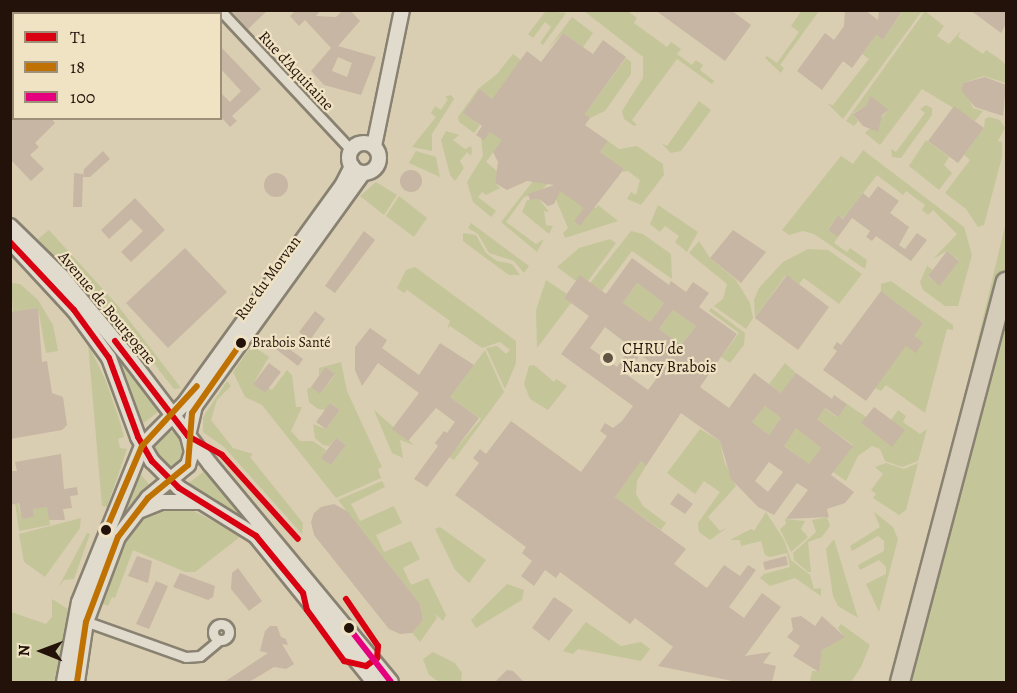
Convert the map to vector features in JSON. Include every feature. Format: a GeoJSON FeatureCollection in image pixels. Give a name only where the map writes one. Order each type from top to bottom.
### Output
{"type":"FeatureCollection","features":[{"type":"Feature","properties":{"kind":"highway"},"geometry":{"type":"LineString","coordinates":[[900,682],[1006,282]]}},
{"type":"Feature","properties":{"kind":"highway"},"geometry":{"type":"LineString","coordinates":[[912,682],[1006,332]]}},
{"type":"Feature","properties":{"kind":"street","name":"Rue d'Aquitaine"},"geometry":{"type":"LineString","coordinates":[[220,10],[363,147]]}},
{"type":"Feature","properties":{"kind":"street"},"geometry":{"type":"LineString","coordinates":[[363,147],[379,162],[372,171],[358,169],[363,147],[381,107],[402,10]]}},
{"type":"Feature","properties":{"kind":"street","name":"Rue du Morvan"},"geometry":{"type":"LineString","coordinates":[[173,416],[338,191],[358,169]]}},
{"type":"Feature","properties":{"kind":"street","name":"Rue du Morvan"},"geometry":{"type":"LineString","coordinates":[[188,436],[195,406],[358,169]]}},
{"type":"Feature","properties":{"kind":"street","name":"Avenue de Bourgogne"},"geometry":{"type":"LineString","coordinates":[[10,226],[62,278],[162,399],[188,436],[391,682]]}},
{"type":"Feature","properties":{"kind":"street","name":"Avenue de Bourgogne"},"geometry":{"type":"LineString","coordinates":[[10,241],[74,310],[109,358],[142,446],[170,481],[256,536],[374,682]]}},
{"type":"Feature","properties":{"kind":"street"},"geometry":{"type":"LineString","coordinates":[[162,399],[192,393]]}},
{"type":"Feature","properties":{"kind":"street"},"geometry":{"type":"LineString","coordinates":[[64,682],[80,620],[142,446],[173,416]]}},
{"type":"Feature","properties":{"kind":"street"},"geometry":{"type":"LineString","coordinates":[[77,682],[80,620],[118,537],[136,512],[184,469],[192,452],[188,436]]}},
{"type":"Feature","properties":{"kind":"street"},"geometry":{"type":"LineString","coordinates":[[156,464],[171,470],[184,469]]}},
{"type":"Feature","properties":{"kind":"street"},"geometry":{"type":"LineString","coordinates":[[136,512],[161,502],[202,502]]}},
{"type":"Feature","properties":{"kind":"street"},"geometry":{"type":"LineString","coordinates":[[80,620],[186,657],[200,656],[219,640]]}},
{"type":"Feature","properties":{"kind":"green space"},"geometry":{"type":"Polygon","coordinates":[[[802,10],[819,11],[780,65],[784,68],[781,73],[765,58],[767,56],[777,63],[799,32],[791,26],[802,10]]]}},
{"type":"Feature","properties":{"kind":"green space"},"geometry":{"type":"Polygon","coordinates":[[[546,11],[566,13],[543,45],[540,43],[551,27],[545,22],[533,38],[528,34],[546,11]]]}},
{"type":"Feature","properties":{"kind":"green space"},"geometry":{"type":"Polygon","coordinates":[[[584,11],[628,11],[637,18],[634,23],[667,47],[671,42],[681,49],[677,54],[692,65],[696,60],[703,65],[700,70],[714,81],[712,84],[677,59],[632,120],[637,125],[634,126],[624,119],[622,111],[643,78],[643,57],[584,11]]]}},
{"type":"Feature","properties":{"kind":"green space"},"geometry":{"type":"Polygon","coordinates":[[[903,11],[922,11],[843,119],[828,104],[833,105],[869,59],[862,54],[872,41],[855,28],[858,23],[883,40],[903,11]]]}},
{"type":"Feature","properties":{"kind":"green space"},"geometry":{"type":"Polygon","coordinates":[[[925,11],[944,26],[937,36],[949,44],[961,31],[958,37],[983,54],[986,50],[1001,60],[1006,65],[1006,83],[984,76],[963,83],[961,90],[966,91],[973,108],[983,111],[975,121],[922,89],[880,145],[865,133],[889,110],[867,105],[853,113],[858,121],[854,126],[846,121],[925,11]]]}},
{"type":"Feature","properties":{"kind":"green space"},"geometry":{"type":"Polygon","coordinates":[[[572,17],[593,33],[583,47],[563,33],[548,49],[572,17]]]}},
{"type":"Feature","properties":{"kind":"green space"},"geometry":{"type":"Polygon","coordinates":[[[513,54],[521,60],[492,99],[480,89],[464,113],[480,125],[474,133],[459,122],[458,117],[478,89],[497,74],[513,54]]]}},
{"type":"Feature","properties":{"kind":"green space"},"geometry":{"type":"Polygon","coordinates":[[[626,58],[631,62],[631,74],[605,111],[590,118],[585,114],[626,58]]]}},
{"type":"Feature","properties":{"kind":"green space"},"geometry":{"type":"Polygon","coordinates":[[[451,95],[454,99],[432,134],[432,151],[412,147],[436,117],[431,113],[435,106],[441,110],[448,99],[445,97],[451,95]]]}},
{"type":"Feature","properties":{"kind":"green space"},"geometry":{"type":"Polygon","coordinates":[[[699,101],[711,110],[681,151],[671,153],[661,143],[667,146],[699,101]]]}},
{"type":"Feature","properties":{"kind":"green space"},"geometry":{"type":"Polygon","coordinates":[[[926,105],[932,108],[932,115],[901,158],[892,157],[891,149],[896,152],[925,113],[920,109],[926,105]]]}},
{"type":"Feature","properties":{"kind":"green space"},"geometry":{"type":"Polygon","coordinates":[[[989,117],[1000,120],[1005,128],[998,141],[1002,142],[1002,157],[984,225],[978,227],[966,209],[945,193],[970,160],[964,155],[984,128],[985,119],[989,117]]]}},
{"type":"Feature","properties":{"kind":"green space"},"geometry":{"type":"Polygon","coordinates":[[[446,131],[459,135],[453,140],[465,149],[471,146],[472,150],[471,156],[467,152],[460,161],[464,168],[455,181],[450,175],[441,140],[446,131]]]}},
{"type":"Feature","properties":{"kind":"green space"},"geometry":{"type":"Polygon","coordinates":[[[490,132],[519,147],[499,144],[486,162],[497,171],[495,183],[500,188],[486,195],[482,192],[478,197],[496,211],[491,217],[473,202],[467,182],[483,156],[481,138],[490,132]]]}},
{"type":"Feature","properties":{"kind":"green space"},"geometry":{"type":"Polygon","coordinates":[[[926,140],[949,157],[944,165],[952,173],[939,190],[909,166],[926,140]]]}},
{"type":"Feature","properties":{"kind":"green space"},"geometry":{"type":"Polygon","coordinates":[[[608,141],[619,149],[637,146],[663,164],[664,175],[641,205],[627,199],[631,192],[636,195],[640,180],[628,171],[622,172],[624,169],[600,152],[608,141]]]}},
{"type":"Feature","properties":{"kind":"green space"},"geometry":{"type":"Polygon","coordinates":[[[863,150],[964,227],[972,255],[958,306],[945,306],[923,290],[920,282],[927,266],[933,270],[928,277],[941,285],[959,260],[947,251],[933,259],[957,234],[933,210],[928,215],[922,210],[925,205],[906,191],[903,195],[877,175],[847,214],[843,218],[838,215],[828,229],[838,237],[834,243],[847,252],[850,248],[867,260],[865,269],[814,234],[803,231],[789,235],[782,230],[841,156],[853,164],[863,150]]]}},
{"type":"Feature","properties":{"kind":"green space"},"geometry":{"type":"Polygon","coordinates":[[[416,151],[436,157],[440,177],[409,163],[416,151]]]}},
{"type":"Feature","properties":{"kind":"green space"},"geometry":{"type":"Polygon","coordinates":[[[533,181],[549,183],[539,192],[524,197],[506,222],[536,244],[544,239],[537,252],[501,222],[533,181]]]}},
{"type":"Feature","properties":{"kind":"green space"},"geometry":{"type":"Polygon","coordinates":[[[376,182],[397,195],[384,215],[360,196],[376,182]]]}},
{"type":"Feature","properties":{"kind":"green space"},"geometry":{"type":"Polygon","coordinates":[[[560,191],[596,208],[598,205],[618,221],[565,238],[563,233],[568,228],[555,197],[560,191]]]}},
{"type":"Feature","properties":{"kind":"green space"},"geometry":{"type":"Polygon","coordinates":[[[399,196],[427,218],[414,237],[386,216],[399,196]]]}},
{"type":"Feature","properties":{"kind":"green space"},"geometry":{"type":"Polygon","coordinates":[[[539,199],[549,212],[544,211],[546,225],[553,226],[549,234],[522,212],[527,200],[539,199]]]}},
{"type":"Feature","properties":{"kind":"green space"},"geometry":{"type":"Polygon","coordinates":[[[658,205],[698,232],[687,252],[675,242],[679,236],[665,226],[660,232],[650,224],[658,205]]]}},
{"type":"Feature","properties":{"kind":"green space"},"geometry":{"type":"Polygon","coordinates":[[[1006,222],[1006,682],[888,682],[944,480],[1006,222]]]}},
{"type":"Feature","properties":{"kind":"green space"},"geometry":{"type":"Polygon","coordinates":[[[471,223],[529,266],[524,273],[514,261],[489,253],[478,234],[468,228],[471,223]]]}},
{"type":"Feature","properties":{"kind":"green space"},"geometry":{"type":"Polygon","coordinates":[[[49,230],[119,307],[181,388],[174,389],[128,331],[120,332],[38,239],[49,230]]]}},
{"type":"Feature","properties":{"kind":"green space"},"geometry":{"type":"Polygon","coordinates":[[[631,231],[643,234],[671,254],[672,279],[632,251],[602,291],[590,283],[631,231]]]}},
{"type":"Feature","properties":{"kind":"green space"},"geometry":{"type":"Polygon","coordinates":[[[463,233],[476,235],[486,253],[497,261],[512,264],[520,275],[509,275],[491,262],[463,241],[463,233]]]}},
{"type":"Feature","properties":{"kind":"green space"},"geometry":{"type":"Polygon","coordinates":[[[610,239],[616,243],[588,281],[576,281],[557,267],[579,248],[610,239]]]}},
{"type":"Feature","properties":{"kind":"green space"},"geometry":{"type":"Polygon","coordinates":[[[699,241],[710,258],[736,280],[750,303],[753,318],[746,329],[714,306],[723,299],[727,284],[689,253],[699,241]]]}},
{"type":"Feature","properties":{"kind":"green space"},"geometry":{"type":"Polygon","coordinates":[[[808,249],[828,250],[862,274],[839,304],[804,278],[799,284],[786,275],[755,318],[754,300],[759,288],[783,262],[808,249]]]}},
{"type":"Feature","properties":{"kind":"green space"},"geometry":{"type":"Polygon","coordinates":[[[415,267],[516,341],[516,363],[505,389],[486,348],[497,346],[506,354],[510,350],[500,342],[482,348],[450,326],[447,329],[450,321],[407,290],[404,293],[397,288],[406,270],[415,267]]]}},
{"type":"Feature","properties":{"kind":"green space"},"geometry":{"type":"Polygon","coordinates":[[[546,280],[567,294],[564,298],[571,303],[537,348],[536,310],[546,280]]]}},
{"type":"Feature","properties":{"kind":"green space"},"geometry":{"type":"Polygon","coordinates":[[[891,281],[953,325],[953,330],[947,329],[925,413],[886,385],[881,391],[875,388],[923,323],[881,291],[881,284],[891,281]]]}},
{"type":"Feature","properties":{"kind":"green space"},"geometry":{"type":"Polygon","coordinates":[[[11,283],[20,284],[38,300],[53,325],[58,351],[46,353],[38,308],[13,312],[11,283]]]}},
{"type":"Feature","properties":{"kind":"green space"},"geometry":{"type":"Polygon","coordinates":[[[637,283],[664,303],[650,322],[623,303],[637,283]]]}},
{"type":"Feature","properties":{"kind":"green space"},"geometry":{"type":"Polygon","coordinates":[[[711,308],[745,333],[744,345],[730,363],[721,357],[739,333],[709,311],[711,308]]]}},
{"type":"Feature","properties":{"kind":"green space"},"geometry":{"type":"Polygon","coordinates":[[[673,310],[696,326],[681,345],[659,329],[673,310]]]}},
{"type":"Feature","properties":{"kind":"green space"},"geometry":{"type":"Polygon","coordinates":[[[99,331],[163,408],[145,422],[141,423],[119,362],[99,331]]]}},
{"type":"Feature","properties":{"kind":"green space"},"geometry":{"type":"Polygon","coordinates":[[[88,344],[106,381],[121,425],[124,437],[118,439],[120,448],[127,449],[107,507],[102,506],[88,344]]]}},
{"type":"Feature","properties":{"kind":"green space"},"geometry":{"type":"Polygon","coordinates":[[[252,345],[269,357],[253,384],[265,393],[268,388],[272,390],[287,370],[292,375],[296,407],[302,407],[291,431],[300,441],[313,441],[326,450],[322,458],[331,465],[346,445],[336,438],[329,446],[323,445],[315,438],[313,424],[326,429],[340,410],[331,403],[325,410],[318,409],[309,402],[307,389],[311,387],[321,393],[335,375],[325,367],[319,375],[319,368],[341,362],[347,391],[382,467],[378,469],[381,478],[336,498],[262,405],[245,397],[233,372],[252,345]]]}},
{"type":"Feature","properties":{"kind":"green space"},"geometry":{"type":"Polygon","coordinates":[[[485,350],[504,392],[454,460],[449,457],[481,419],[450,397],[485,350]]]}},
{"type":"Feature","properties":{"kind":"green space"},"geometry":{"type":"Polygon","coordinates":[[[785,363],[796,373],[788,384],[837,417],[847,404],[866,417],[862,424],[892,446],[891,420],[898,410],[906,416],[903,422],[920,434],[927,429],[918,461],[902,467],[885,461],[880,449],[872,446],[858,456],[846,481],[833,472],[853,445],[769,384],[785,363]]]}},
{"type":"Feature","properties":{"kind":"green space"},"geometry":{"type":"Polygon","coordinates":[[[534,365],[554,382],[556,379],[567,386],[548,410],[530,399],[524,384],[529,366],[534,365]]]}},
{"type":"Feature","properties":{"kind":"green space"},"geometry":{"type":"Polygon","coordinates":[[[227,381],[231,386],[217,400],[211,420],[233,448],[253,454],[250,457],[303,523],[302,534],[224,447],[203,432],[203,417],[227,381]]]}},
{"type":"Feature","properties":{"kind":"green space"},"geometry":{"type":"Polygon","coordinates":[[[765,406],[781,418],[769,435],[752,422],[765,406]]]}},
{"type":"Feature","properties":{"kind":"green space"},"geometry":{"type":"Polygon","coordinates":[[[374,410],[414,445],[400,440],[403,458],[392,453],[374,410]]]}},
{"type":"Feature","properties":{"kind":"green space"},"geometry":{"type":"Polygon","coordinates":[[[796,428],[821,448],[811,466],[782,444],[796,428]]]}},
{"type":"Feature","properties":{"kind":"green space"},"geometry":{"type":"Polygon","coordinates":[[[700,429],[720,441],[724,461],[736,486],[708,517],[720,531],[728,527],[710,540],[699,532],[698,523],[720,492],[704,481],[695,494],[667,473],[700,429]]]}},
{"type":"Feature","properties":{"kind":"green space"},"geometry":{"type":"Polygon","coordinates":[[[170,432],[182,437],[187,449],[182,461],[170,466],[158,461],[153,449],[158,437],[170,432]]]}},
{"type":"Feature","properties":{"kind":"green space"},"geometry":{"type":"Polygon","coordinates":[[[641,461],[646,466],[637,481],[636,494],[643,506],[666,523],[661,530],[615,497],[641,461]]]}},
{"type":"Feature","properties":{"kind":"green space"},"geometry":{"type":"Polygon","coordinates":[[[886,463],[904,469],[918,463],[906,510],[899,515],[873,498],[876,494],[871,490],[883,474],[875,467],[886,463]]]}},
{"type":"Feature","properties":{"kind":"green space"},"geometry":{"type":"Polygon","coordinates":[[[137,470],[153,489],[115,526],[137,470]]]}},
{"type":"Feature","properties":{"kind":"green space"},"geometry":{"type":"Polygon","coordinates":[[[206,470],[243,516],[242,517],[186,485],[206,470]]]}},
{"type":"Feature","properties":{"kind":"green space"},"geometry":{"type":"Polygon","coordinates":[[[12,481],[22,519],[34,517],[33,509],[47,505],[50,525],[19,531],[12,481]]]}},
{"type":"Feature","properties":{"kind":"green space"},"geometry":{"type":"Polygon","coordinates":[[[382,481],[385,487],[351,504],[360,521],[394,506],[402,523],[376,535],[384,552],[411,541],[420,559],[403,568],[411,585],[428,578],[446,615],[443,621],[435,614],[437,618],[420,642],[412,633],[423,620],[420,604],[338,500],[382,481]]]}},
{"type":"Feature","properties":{"kind":"green space"},"geometry":{"type":"Polygon","coordinates":[[[190,509],[241,536],[195,572],[185,572],[133,550],[115,598],[112,597],[108,606],[101,603],[115,562],[134,528],[152,512],[190,509]]]}},
{"type":"Feature","properties":{"kind":"green space"},"geometry":{"type":"Polygon","coordinates":[[[766,512],[784,540],[791,560],[810,575],[814,589],[821,588],[821,596],[795,578],[770,586],[760,578],[764,574],[790,567],[787,553],[770,557],[765,555],[761,541],[741,546],[740,540],[730,540],[751,529],[754,531],[766,512]]]}},
{"type":"Feature","properties":{"kind":"green space"},"geometry":{"type":"Polygon","coordinates":[[[874,512],[893,527],[898,539],[879,612],[866,584],[886,574],[886,567],[879,560],[860,570],[858,565],[884,551],[884,541],[878,536],[852,551],[850,546],[880,527],[874,512]]]}},
{"type":"Feature","properties":{"kind":"green space"},"geometry":{"type":"Polygon","coordinates":[[[827,517],[830,526],[822,537],[808,542],[811,572],[808,572],[794,560],[793,553],[816,532],[812,520],[827,517]]]}},
{"type":"Feature","properties":{"kind":"green space"},"geometry":{"type":"Polygon","coordinates":[[[81,518],[80,528],[45,577],[24,562],[19,534],[81,518]]]}},
{"type":"Feature","properties":{"kind":"green space"},"geometry":{"type":"Polygon","coordinates":[[[785,519],[805,521],[801,529],[808,537],[791,552],[780,529],[786,524],[785,519]]]}},
{"type":"Feature","properties":{"kind":"green space"},"geometry":{"type":"Polygon","coordinates":[[[440,527],[486,560],[469,583],[455,570],[435,529],[440,527]]]}},
{"type":"Feature","properties":{"kind":"green space"},"geometry":{"type":"Polygon","coordinates":[[[87,533],[90,534],[74,579],[64,580],[58,588],[87,533]]]}},
{"type":"Feature","properties":{"kind":"green space"},"geometry":{"type":"Polygon","coordinates":[[[834,539],[858,618],[838,606],[833,596],[826,549],[834,539]]]}},
{"type":"Feature","properties":{"kind":"green space"},"geometry":{"type":"Polygon","coordinates":[[[507,584],[524,590],[522,600],[476,628],[471,620],[507,584]]]}},
{"type":"Feature","properties":{"kind":"green space"},"geometry":{"type":"Polygon","coordinates":[[[52,599],[68,609],[56,682],[11,682],[11,612],[46,624],[52,617],[52,599]]]}},
{"type":"Feature","properties":{"kind":"green space"},"geometry":{"type":"Polygon","coordinates":[[[586,622],[621,646],[641,642],[650,649],[641,661],[578,649],[573,654],[563,651],[586,622]]]}},
{"type":"Feature","properties":{"kind":"green space"},"geometry":{"type":"Polygon","coordinates":[[[841,624],[870,645],[861,667],[851,682],[810,682],[812,671],[819,671],[822,650],[844,637],[838,628],[841,624]]]}},
{"type":"Feature","properties":{"kind":"green space"},"geometry":{"type":"Polygon","coordinates":[[[433,652],[455,663],[462,673],[461,682],[439,682],[429,675],[423,659],[433,652]]]}},
{"type":"Feature","properties":{"kind":"building"},"geometry":{"type":"Polygon","coordinates":[[[231,10],[268,10],[248,29],[231,10]]]}},
{"type":"Feature","properties":{"kind":"building"},"geometry":{"type":"Polygon","coordinates":[[[296,10],[321,10],[316,16],[336,17],[343,10],[350,10],[360,21],[338,46],[376,57],[361,95],[324,85],[311,71],[331,48],[305,20],[299,26],[290,16],[296,10]],[[338,57],[332,71],[347,77],[352,63],[338,57]]]}},
{"type":"Feature","properties":{"kind":"building"},"geometry":{"type":"Polygon","coordinates":[[[655,10],[731,10],[751,25],[725,61],[655,10]]]}},
{"type":"Feature","properties":{"kind":"building"},"geometry":{"type":"Polygon","coordinates":[[[845,10],[865,10],[878,20],[879,10],[903,10],[883,40],[876,35],[852,68],[843,61],[822,90],[797,71],[825,33],[834,40],[844,26],[845,10]]]}},
{"type":"Feature","properties":{"kind":"building"},"geometry":{"type":"Polygon","coordinates":[[[970,10],[1006,10],[1006,24],[1001,33],[970,10]]]}},
{"type":"Feature","properties":{"kind":"building"},"geometry":{"type":"Polygon","coordinates":[[[563,33],[593,54],[603,40],[626,57],[585,114],[590,118],[585,125],[608,141],[600,152],[624,169],[580,226],[574,221],[584,208],[560,191],[554,204],[548,206],[539,199],[530,200],[528,194],[554,185],[527,181],[507,190],[495,183],[498,162],[493,152],[502,140],[490,132],[484,140],[476,135],[482,126],[463,113],[480,89],[492,99],[527,51],[541,62],[563,33]]]}},
{"type":"Feature","properties":{"kind":"building"},"geometry":{"type":"Polygon","coordinates":[[[222,48],[261,89],[232,116],[237,121],[230,127],[222,118],[222,94],[230,102],[241,91],[222,70],[222,48]]]}},
{"type":"Feature","properties":{"kind":"building"},"geometry":{"type":"Polygon","coordinates":[[[985,77],[1006,85],[1003,116],[975,107],[961,90],[963,83],[985,77]]]}},
{"type":"Feature","properties":{"kind":"building"},"geometry":{"type":"Polygon","coordinates":[[[870,96],[889,110],[882,115],[878,132],[863,126],[853,114],[867,105],[870,96]]]}},
{"type":"Feature","properties":{"kind":"building"},"geometry":{"type":"Polygon","coordinates":[[[954,106],[984,128],[958,163],[928,141],[954,106]]]}},
{"type":"Feature","properties":{"kind":"building"},"geometry":{"type":"Polygon","coordinates":[[[10,118],[12,120],[53,120],[55,123],[35,143],[39,147],[30,155],[44,169],[31,181],[10,159],[10,118]]]}},
{"type":"Feature","properties":{"kind":"building"},"geometry":{"type":"Polygon","coordinates":[[[103,151],[110,159],[90,177],[83,177],[84,169],[103,151]]]}},
{"type":"Feature","properties":{"kind":"building"},"geometry":{"type":"Polygon","coordinates":[[[411,170],[419,173],[422,181],[419,189],[411,192],[403,189],[400,181],[403,173],[411,170]]]}},
{"type":"Feature","properties":{"kind":"building"},"geometry":{"type":"Polygon","coordinates":[[[74,173],[83,174],[82,207],[73,207],[74,173]]]}},
{"type":"Feature","properties":{"kind":"building"},"geometry":{"type":"Polygon","coordinates":[[[276,173],[285,176],[288,185],[285,194],[276,197],[267,194],[264,185],[267,176],[276,173]]]}},
{"type":"Feature","properties":{"kind":"building"},"geometry":{"type":"Polygon","coordinates":[[[878,186],[899,201],[890,213],[909,227],[899,245],[905,249],[917,233],[927,240],[911,261],[876,236],[872,241],[866,237],[870,231],[852,218],[838,237],[828,230],[838,215],[843,219],[863,193],[869,198],[878,186]]]}},
{"type":"Feature","properties":{"kind":"building"},"geometry":{"type":"Polygon","coordinates":[[[135,198],[165,230],[131,262],[121,252],[143,231],[131,219],[109,239],[101,230],[135,198]]]}},
{"type":"Feature","properties":{"kind":"building"},"geometry":{"type":"Polygon","coordinates":[[[733,230],[766,252],[741,283],[710,258],[733,230]]]}},
{"type":"Feature","properties":{"kind":"building"},"geometry":{"type":"Polygon","coordinates":[[[364,231],[375,240],[335,293],[325,286],[364,231]]]}},
{"type":"Feature","properties":{"kind":"building"},"geometry":{"type":"Polygon","coordinates":[[[185,248],[227,292],[168,348],[126,303],[185,248]]]}},
{"type":"Feature","properties":{"kind":"building"},"geometry":{"type":"Polygon","coordinates":[[[947,251],[959,261],[940,286],[928,276],[947,251]]]}},
{"type":"Feature","properties":{"kind":"building"},"geometry":{"type":"Polygon","coordinates":[[[632,258],[669,285],[671,281],[686,292],[693,282],[709,293],[699,307],[737,334],[700,387],[729,408],[754,373],[781,393],[796,373],[832,399],[834,395],[847,404],[838,417],[825,408],[817,419],[853,446],[831,475],[854,492],[845,503],[827,509],[829,517],[786,519],[808,490],[797,483],[774,515],[758,507],[731,479],[720,441],[681,413],[646,466],[641,461],[615,497],[686,549],[674,564],[707,588],[724,565],[740,576],[748,565],[756,570],[729,607],[744,618],[762,593],[781,607],[745,656],[771,652],[763,663],[776,666],[772,682],[737,682],[658,666],[673,647],[635,618],[630,624],[560,572],[556,578],[545,570],[534,586],[521,576],[532,561],[522,553],[526,547],[455,495],[479,463],[473,458],[480,449],[486,454],[511,421],[581,472],[607,436],[600,431],[605,423],[613,428],[622,421],[633,406],[561,354],[589,316],[564,298],[580,275],[606,294],[632,258]],[[637,283],[623,303],[650,322],[664,303],[637,283]],[[673,310],[659,329],[681,345],[696,326],[673,310]],[[605,327],[590,348],[617,367],[631,347],[605,327]],[[640,355],[626,374],[648,390],[663,370],[640,355]],[[765,406],[752,422],[769,435],[781,418],[765,406]],[[796,428],[784,446],[809,464],[821,448],[796,428]],[[769,462],[755,481],[768,492],[783,472],[769,462]]]}},
{"type":"Feature","properties":{"kind":"building"},"geometry":{"type":"Polygon","coordinates":[[[787,275],[829,307],[798,350],[755,318],[787,275]]]}},
{"type":"Feature","properties":{"kind":"building"},"geometry":{"type":"Polygon","coordinates":[[[881,291],[923,323],[914,336],[923,342],[916,353],[906,346],[866,401],[823,370],[837,351],[833,348],[837,342],[841,345],[881,291]]]}},
{"type":"Feature","properties":{"kind":"building"},"geometry":{"type":"Polygon","coordinates":[[[38,308],[42,362],[47,361],[52,393],[63,397],[67,425],[62,430],[10,439],[10,312],[38,308]]]}},
{"type":"Feature","properties":{"kind":"building"},"geometry":{"type":"Polygon","coordinates":[[[315,311],[325,319],[310,340],[299,332],[315,311]]]}},
{"type":"Feature","properties":{"kind":"building"},"geometry":{"type":"Polygon","coordinates":[[[370,328],[387,340],[382,348],[419,375],[440,343],[474,365],[450,397],[479,418],[427,487],[414,479],[438,446],[435,443],[455,422],[436,408],[408,441],[392,429],[419,393],[378,363],[362,386],[355,370],[355,347],[370,328]]]}},
{"type":"Feature","properties":{"kind":"building"},"geometry":{"type":"Polygon","coordinates":[[[273,337],[303,359],[298,366],[268,343],[273,337]]]}},
{"type":"Feature","properties":{"kind":"building"},"geometry":{"type":"Polygon","coordinates":[[[269,363],[281,372],[265,393],[253,384],[269,363]]]}},
{"type":"Feature","properties":{"kind":"building"},"geometry":{"type":"Polygon","coordinates":[[[325,367],[335,374],[320,394],[311,387],[325,367]]]}},
{"type":"Feature","properties":{"kind":"building"},"geometry":{"type":"Polygon","coordinates":[[[330,403],[340,410],[326,429],[316,422],[330,403]]]}},
{"type":"Feature","properties":{"kind":"building"},"geometry":{"type":"Polygon","coordinates":[[[874,407],[905,430],[892,447],[861,423],[874,407]]]}},
{"type":"Feature","properties":{"kind":"building"},"geometry":{"type":"Polygon","coordinates":[[[336,438],[346,445],[331,465],[321,458],[336,438]]]}},
{"type":"Feature","properties":{"kind":"building"},"geometry":{"type":"Polygon","coordinates":[[[61,454],[64,489],[77,487],[78,495],[70,496],[72,508],[63,509],[65,520],[49,520],[47,507],[33,509],[34,517],[22,519],[19,503],[10,505],[10,471],[17,471],[15,462],[61,454]]]}},
{"type":"Feature","properties":{"kind":"building"},"geometry":{"type":"Polygon","coordinates":[[[678,493],[693,504],[685,514],[670,504],[678,493]]]}},
{"type":"Feature","properties":{"kind":"building"},"geometry":{"type":"Polygon","coordinates":[[[334,504],[347,511],[420,604],[423,620],[412,633],[400,634],[389,629],[314,535],[311,522],[314,513],[321,507],[334,504]]]}},
{"type":"Feature","properties":{"kind":"building"},"geometry":{"type":"Polygon","coordinates":[[[137,556],[152,561],[148,583],[128,576],[137,556]]]}},
{"type":"Feature","properties":{"kind":"building"},"geometry":{"type":"Polygon","coordinates":[[[786,556],[788,565],[765,570],[763,562],[786,556]]]}},
{"type":"Feature","properties":{"kind":"building"},"geometry":{"type":"Polygon","coordinates":[[[238,568],[262,601],[249,611],[231,589],[232,573],[238,568]]]}},
{"type":"Feature","properties":{"kind":"building"},"geometry":{"type":"Polygon","coordinates":[[[180,573],[215,586],[213,597],[208,600],[173,587],[180,573]]]}},
{"type":"Feature","properties":{"kind":"building"},"geometry":{"type":"Polygon","coordinates":[[[156,581],[168,586],[149,629],[136,624],[156,581]]]}},
{"type":"Feature","properties":{"kind":"building"},"geometry":{"type":"Polygon","coordinates":[[[554,597],[573,610],[549,641],[532,628],[554,597]]]}},
{"type":"Feature","properties":{"kind":"building"},"geometry":{"type":"Polygon","coordinates":[[[801,616],[815,626],[822,616],[845,637],[822,650],[819,672],[793,656],[800,646],[787,637],[793,630],[791,618],[801,616]]]}},
{"type":"Feature","properties":{"kind":"building"},"geometry":{"type":"Polygon","coordinates":[[[270,626],[277,626],[281,637],[286,639],[288,645],[282,644],[294,664],[286,669],[274,667],[249,682],[224,682],[268,653],[260,651],[265,631],[270,626]]]}},
{"type":"Feature","properties":{"kind":"building"},"geometry":{"type":"Polygon","coordinates":[[[507,670],[513,671],[524,682],[495,682],[507,670]]]}},
{"type":"Feature","properties":{"kind":"transit line","name":"T1"},"geometry":{"type":"LineString","coordinates":[[10,242],[74,310],[109,358],[138,437],[152,461],[179,488],[256,536],[303,593],[307,610],[344,661],[366,666],[377,658],[378,646],[346,599]]}},
{"type":"Feature","properties":{"kind":"transit line","name":"T1"},"geometry":{"type":"LineString","coordinates":[[115,341],[188,436],[222,455],[298,539]]}},
{"type":"Feature","properties":{"kind":"transit line","name":"18"},"geometry":{"type":"LineString","coordinates":[[77,682],[86,622],[118,537],[148,498],[188,465],[192,413],[241,343]]}},
{"type":"Feature","properties":{"kind":"transit line","name":"18"},"geometry":{"type":"LineString","coordinates":[[106,530],[142,446],[197,386]]}},
{"type":"Feature","properties":{"kind":"transit line","name":"100"},"geometry":{"type":"LineString","coordinates":[[349,628],[391,682]]}},
{"type":"Feature","properties":{"kind":"place","name":"Brabois Santé"},"geometry":{"type":"Point","coordinates":[241,343]}},
{"type":"Feature","properties":{"kind":"place","name":"CHRU de Nancy Brabois"},"geometry":{"type":"Point","coordinates":[608,358]}}]}
